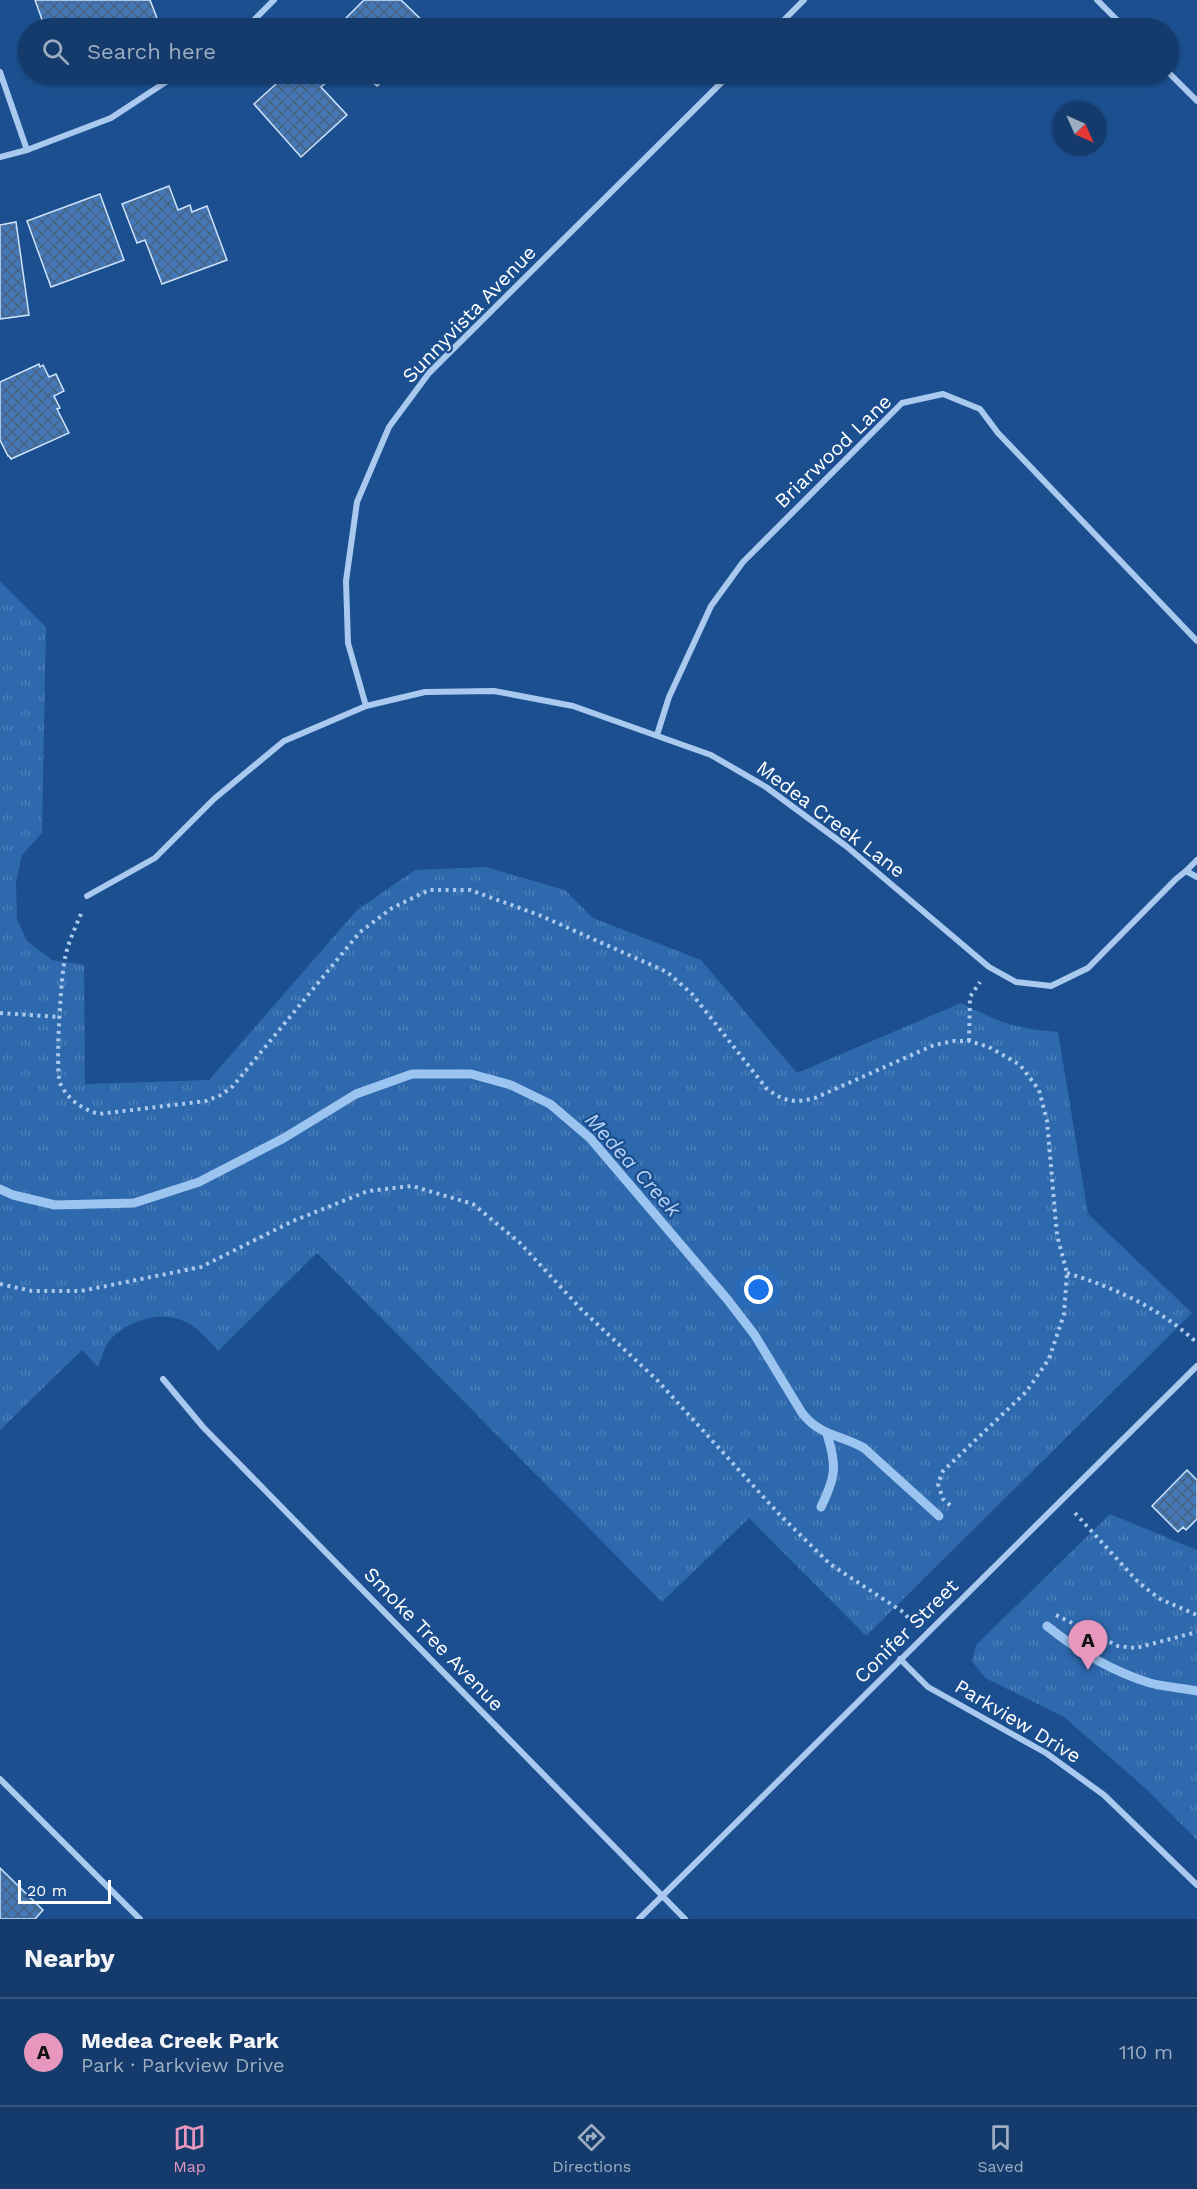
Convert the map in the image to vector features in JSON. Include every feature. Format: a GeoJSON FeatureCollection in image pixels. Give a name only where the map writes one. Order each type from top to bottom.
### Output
{"type":"FeatureCollection","features":[{"type":"Feature","properties":{"kind":"street"},"geometry":{"type":"LineString","coordinates":[[256,18],[274,0]]}},
{"type":"Feature","properties":{"kind":"street"},"geometry":{"type":"LineString","coordinates":[[786,18],[804,0]]}},
{"type":"Feature","properties":{"kind":"street"},"geometry":{"type":"LineString","coordinates":[[1097,0],[1115,18]]}},
{"type":"Feature","properties":{"kind":"street"},"geometry":{"type":"LineString","coordinates":[[0,72],[27,150]]}},
{"type":"Feature","properties":{"kind":"street"},"geometry":{"type":"LineString","coordinates":[[1179,83],[1197,101]]}},
{"type":"Feature","properties":{"kind":"street"},"geometry":{"type":"LineString","coordinates":[[0,157],[27,150],[111,118],[163,84]]}},
{"type":"Feature","properties":{"kind":"street","name":"Sunnyvista Avenue"},"geometry":{"type":"LineString","coordinates":[[366,706],[348,643],[346,581],[357,502],[389,427],[429,373],[720,84]]}},
{"type":"Feature","properties":{"kind":"street","name":"Briarwood Lane"},"geometry":{"type":"LineString","coordinates":[[657,735],[669,696],[711,606],[743,562],[902,404],[943,394],[980,409],[998,433],[1197,641]]}},
{"type":"Feature","properties":{"kind":"street","name":"Medea Creek Lane"},"geometry":{"type":"LineString","coordinates":[[87,896],[155,858],[214,799],[284,741],[366,706],[425,692],[494,691],[573,706],[711,755],[766,787],[846,846],[989,967],[1016,982],[1051,987],[1088,968],[1186,871]]}},
{"type":"Feature","properties":{"kind":"street"},"geometry":{"type":"LineString","coordinates":[[1197,860],[1186,871],[1197,877]]}},
{"type":"Feature","properties":{"kind":"street","name":"Conifer Street"},"geometry":{"type":"LineString","coordinates":[[639,1919],[1197,1366]]}},
{"type":"Feature","properties":{"kind":"street","name":"Smoke Tree Avenue"},"geometry":{"type":"LineString","coordinates":[[163,1379],[203,1427],[685,1919]]}},
{"type":"Feature","properties":{"kind":"street","name":"Parkview Drive"},"geometry":{"type":"LineString","coordinates":[[900,1659],[928,1687],[1046,1753],[1104,1795],[1197,1885]]}},
{"type":"Feature","properties":{"kind":"street"},"geometry":{"type":"LineString","coordinates":[[0,1779],[140,1919]]}},
{"type":"Feature","properties":{"kind":"path"},"geometry":{"type":"LineString","coordinates":[[87,896],[64,961],[59,1080],[66,1094],[85,1109],[99,1114],[206,1101],[221,1095],[233,1086],[360,932],[392,908],[429,890],[470,890],[539,915],[667,972],[692,993],[767,1089],[780,1098],[798,1102],[815,1098],[934,1045],[954,1041],[969,1041],[988,1047],[1020,1065],[1039,1090],[1047,1121],[1057,1235],[1067,1273],[1064,1314],[1048,1359],[1026,1392],[943,1470],[938,1484],[943,1499],[951,1506]]}},
{"type":"Feature","properties":{"kind":"path"},"geometry":{"type":"LineString","coordinates":[[969,1041],[970,997],[989,967]]}},
{"type":"Feature","properties":{"kind":"path"},"geometry":{"type":"LineString","coordinates":[[2,1013],[60,1017]]}},
{"type":"Feature","properties":{"kind":"path"},"geometry":{"type":"LineString","coordinates":[[0,1284],[32,1291],[81,1291],[201,1267],[293,1221],[368,1191],[412,1186],[473,1204],[520,1243],[581,1309],[657,1380],[778,1513],[830,1564],[903,1612],[926,1635]]}},
{"type":"Feature","properties":{"kind":"path"},"geometry":{"type":"LineString","coordinates":[[1067,1273],[1101,1283],[1132,1297],[1181,1327],[1197,1343]]}},
{"type":"Feature","properties":{"kind":"path"},"geometry":{"type":"LineString","coordinates":[[1063,1499],[1139,1583],[1160,1599],[1197,1615]]}},
{"type":"Feature","properties":{"kind":"path"},"geometry":{"type":"LineString","coordinates":[[1056,1615],[1118,1646],[1136,1648],[1197,1632]]}},
{"type":"Feature","properties":{"kind":"green space"},"geometry":{"type":"Polygon","coordinates":[[[0,581],[46,627],[42,833],[22,855],[16,882],[17,919],[27,941],[52,960],[84,965],[85,1084],[209,1080],[357,910],[415,870],[486,867],[565,890],[593,918],[701,960],[797,1073],[961,1003],[1008,1023],[1030,1029],[1058,1032],[1088,1214],[1192,1313],[866,1636],[749,1518],[662,1602],[317,1253],[218,1351],[201,1332],[182,1320],[160,1317],[134,1323],[122,1329],[112,1338],[106,1346],[98,1367],[82,1350],[0,1430],[0,581]]]}},
{"type":"Feature","properties":{"kind":"green space"},"geometry":{"type":"Polygon","coordinates":[[[1110,1514],[1197,1550],[1197,1840],[1145,1788],[1064,1717],[985,1678],[972,1661],[976,1645],[1110,1514]]]}},
{"type":"Feature","properties":{"kind":"building"},"geometry":{"type":"Polygon","coordinates":[[[35,0],[150,0],[157,18],[41,18],[35,0]]]}},
{"type":"Feature","properties":{"kind":"building"},"geometry":{"type":"Polygon","coordinates":[[[364,0],[401,0],[420,18],[346,18],[364,0]]]}},
{"type":"Feature","properties":{"kind":"building"},"geometry":{"type":"Polygon","coordinates":[[[276,84],[325,84],[321,87],[347,115],[301,157],[254,104],[276,84]]]}},
{"type":"Feature","properties":{"kind":"building"},"geometry":{"type":"Polygon","coordinates":[[[169,186],[178,210],[190,205],[192,212],[207,206],[227,260],[162,284],[145,240],[137,243],[122,204],[169,186]]]}},
{"type":"Feature","properties":{"kind":"building"},"geometry":{"type":"Polygon","coordinates":[[[100,194],[124,260],[51,287],[27,221],[100,194]]]}},
{"type":"Feature","properties":{"kind":"building"},"geometry":{"type":"Polygon","coordinates":[[[16,222],[29,315],[0,319],[0,225],[16,222]]]}},
{"type":"Feature","properties":{"kind":"building"},"geometry":{"type":"Polygon","coordinates":[[[39,364],[40,367],[43,365],[49,377],[56,374],[64,391],[54,396],[60,408],[57,409],[69,433],[11,459],[0,440],[0,382],[39,364]]]}},
{"type":"Feature","properties":{"kind":"building"},"geometry":{"type":"Polygon","coordinates":[[[1187,1470],[1197,1480],[1197,1519],[1186,1530],[1183,1527],[1178,1532],[1152,1506],[1187,1470]]]}},
{"type":"Feature","properties":{"kind":"building"},"geometry":{"type":"Polygon","coordinates":[[[0,1868],[43,1910],[35,1919],[0,1919],[0,1868]]]}},
{"type":"Feature","properties":{"kind":"waterway","name":"Medea Creek"},"geometry":{"type":"LineString","coordinates":[[0,1189],[13,1195],[55,1205],[134,1203],[199,1182],[284,1138],[356,1094],[412,1074],[471,1074],[511,1085],[550,1104],[590,1138],[727,1299],[754,1334],[809,1421],[824,1431],[864,1448],[939,1516]]}},
{"type":"Feature","properties":{"kind":"waterway"},"geometry":{"type":"LineString","coordinates":[[821,1507],[830,1487],[833,1471],[827,1434]]}},
{"type":"Feature","properties":{"kind":"waterway","name":"Medea Creek"},"geometry":{"type":"LineString","coordinates":[[1047,1626],[1083,1652],[1122,1673],[1162,1686],[1197,1691]]}},
{"type":"Feature","properties":{"kind":"place","name":"Medea Creek Park"},"geometry":{"type":"Point","coordinates":[1088,1670]}}]}
